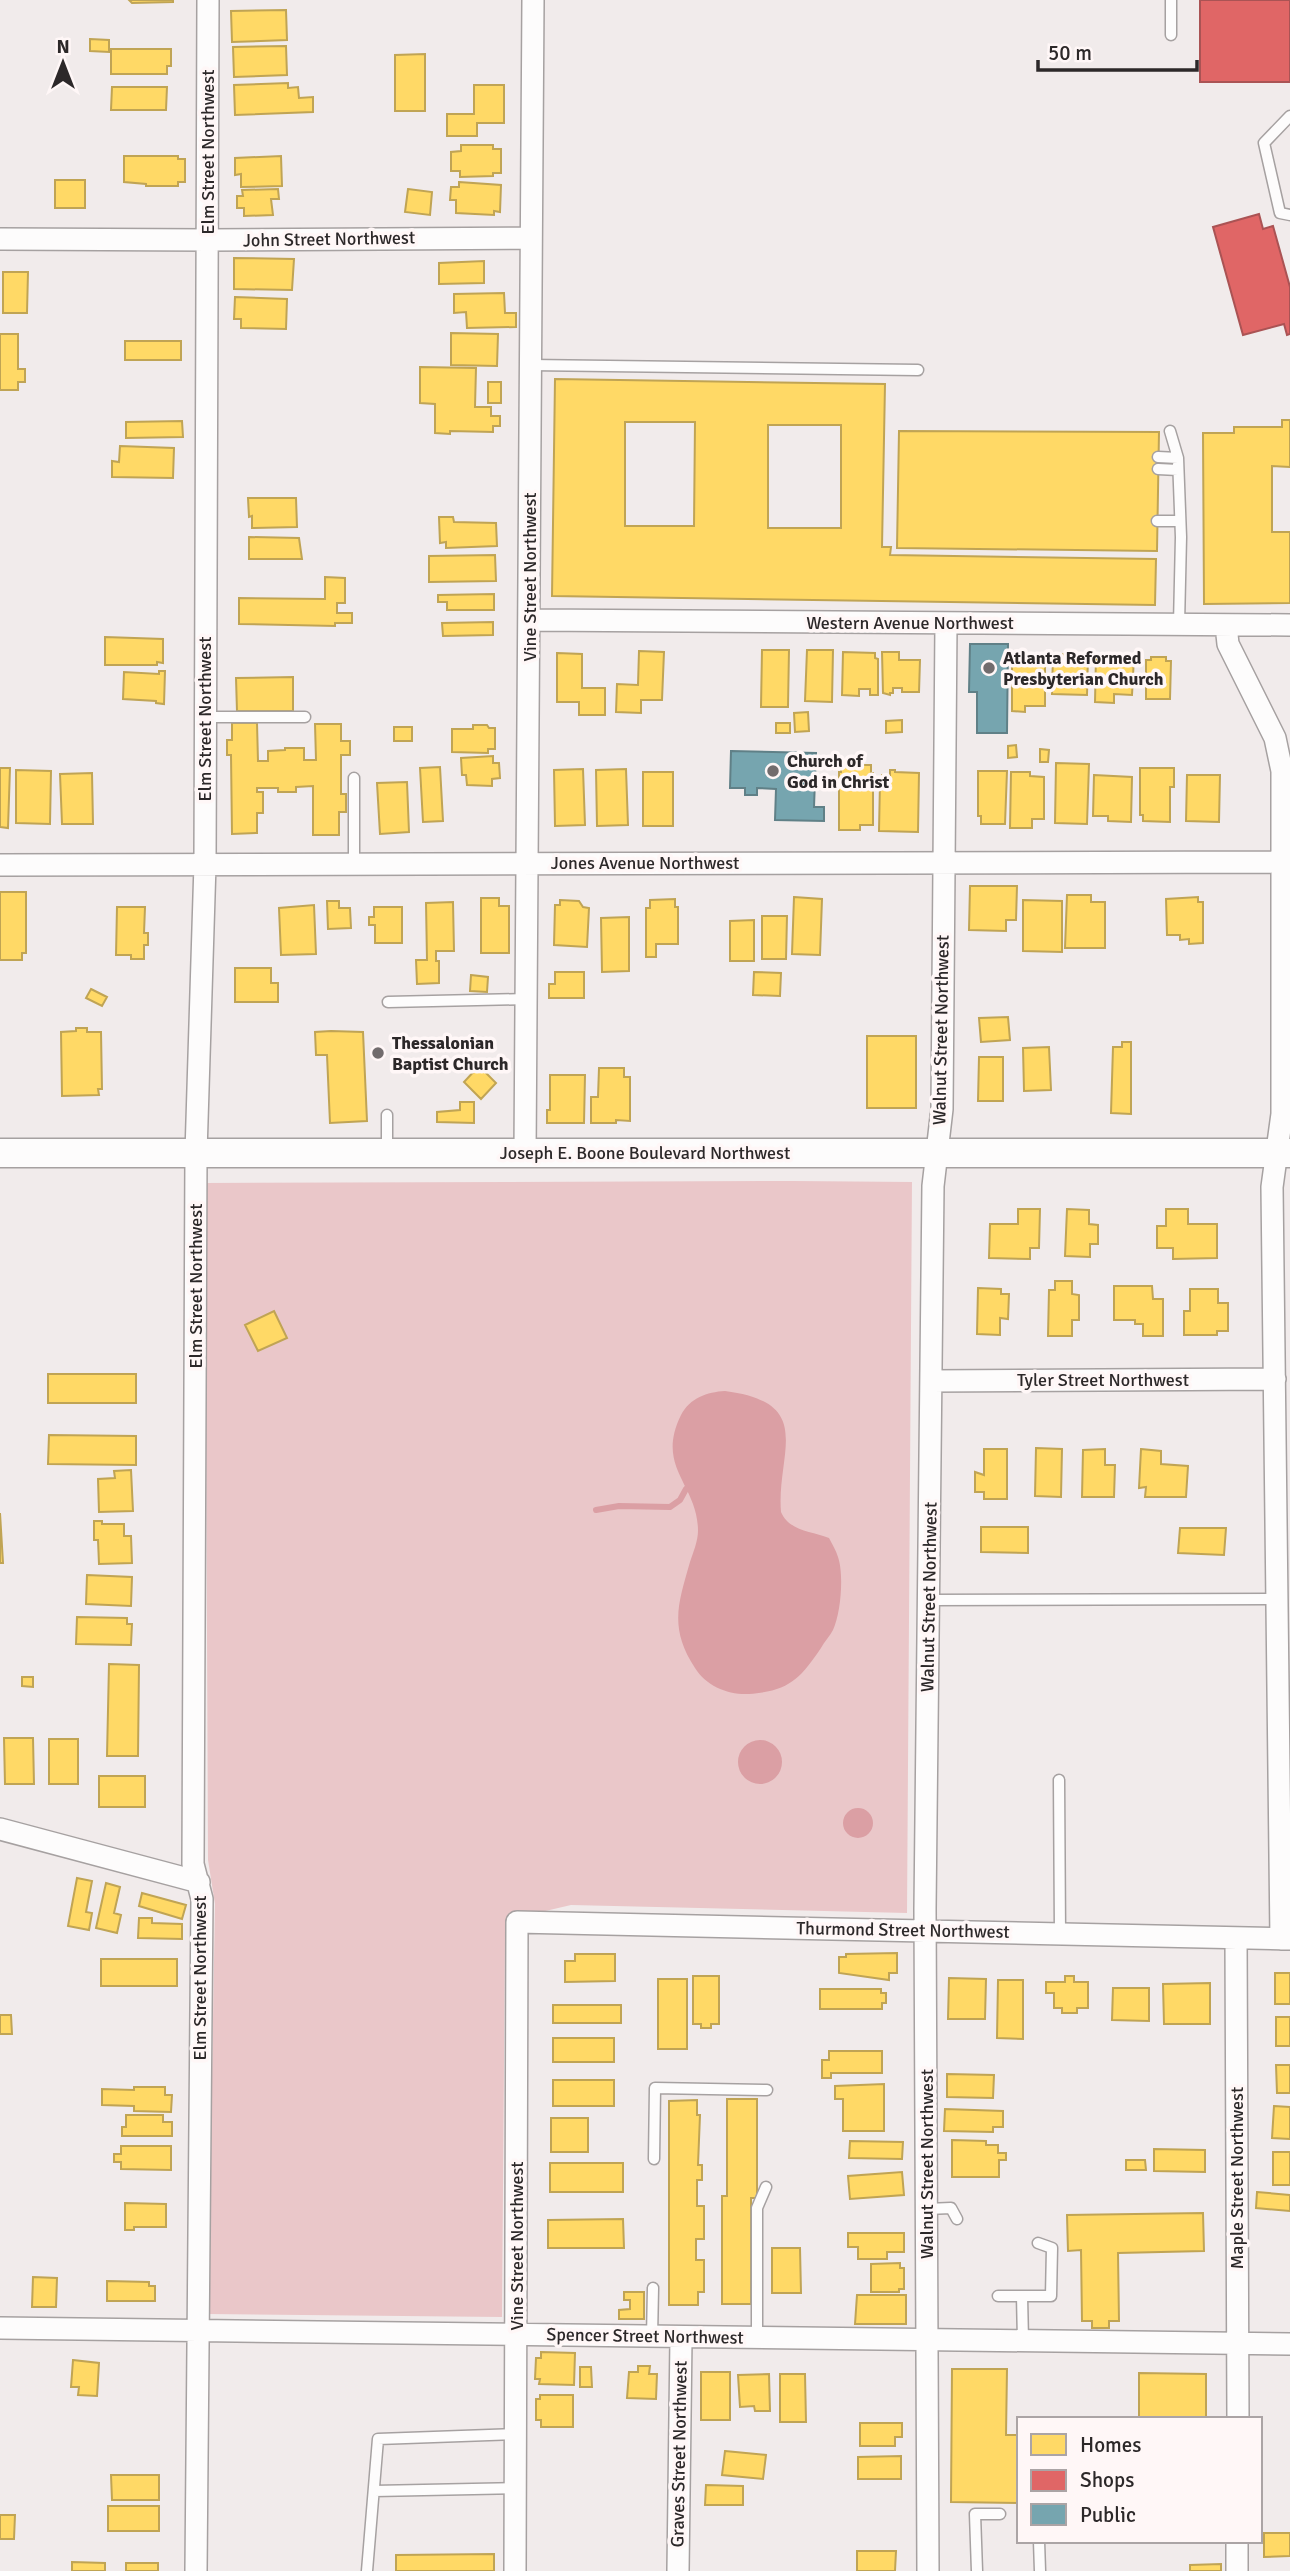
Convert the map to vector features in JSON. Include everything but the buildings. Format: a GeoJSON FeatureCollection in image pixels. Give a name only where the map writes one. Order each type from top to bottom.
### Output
{"type":"FeatureCollection","features":[{"type":"Feature","properties":{"kind":"main road","name":"Joseph E. Boone Boulevard Northwest"},"geometry":{"type":"LineString","coordinates":[[0,1153],[1283,1153]]}},
{"type":"Feature","properties":{"kind":"street","name":"Elm Street Northwest"},"geometry":{"type":"LineString","coordinates":[[196,2571],[202,1899],[193,1864],[196,1153],[205,864],[208,0]]}},
{"type":"Feature","properties":{"kind":"street","name":"Vine Street Northwest"},"geometry":{"type":"LineString","coordinates":[[525,1153],[533,0]]}},
{"type":"Feature","properties":{"kind":"street","name":"John Street Northwest"},"geometry":{"type":"LineString","coordinates":[[0,239],[531,238]]}},
{"type":"Feature","properties":{"kind":"street","name":"Western Avenue Northwest"},"geometry":{"type":"LineString","coordinates":[[530,620],[1290,625]]}},
{"type":"Feature","properties":{"kind":"street","name":"Walnut Street Northwest"},"geometry":{"type":"LineString","coordinates":[[928,2571],[926,1931],[931,1381],[933,1186],[942,1109],[946,624]]}},
{"type":"Feature","properties":{"kind":"street"},"geometry":{"type":"LineString","coordinates":[[1226,625],[1228,644],[1275,738],[1282,771],[1286,862],[1283,1153],[1272,1187],[1277,1599],[1285,1939]]}},
{"type":"Feature","properties":{"kind":"street","name":"Jones Avenue Northwest"},"geometry":{"type":"LineString","coordinates":[[0,865],[1286,862]]}},
{"type":"Feature","properties":{"kind":"street","name":"Tyler Street Northwest"},"geometry":{"type":"LineString","coordinates":[[931,1381],[1275,1379]]}},
{"type":"Feature","properties":{"kind":"street"},"geometry":{"type":"LineString","coordinates":[[0,1829],[199,1882]]}},
{"type":"Feature","properties":{"kind":"street","name":"Vine Street Northwest"},"geometry":{"type":"LineString","coordinates":[[515,2571],[517,1922]]}},
{"type":"Feature","properties":{"kind":"street","name":"Thurmond Street Northwest"},"geometry":{"type":"LineString","coordinates":[[517,1922],[1285,1939]]}},
{"type":"Feature","properties":{"kind":"street","name":"Maple Street Northwest"},"geometry":{"type":"LineString","coordinates":[[1236,1938],[1238,2417]]}},
{"type":"Feature","properties":{"kind":"street","name":"Spencer Street Northwest"},"geometry":{"type":"LineString","coordinates":[[0,2328],[1290,2344]]}},
{"type":"Feature","properties":{"kind":"street","name":"Graves Street Northwest"},"geometry":{"type":"LineString","coordinates":[[678,2571],[681,2338]]}},
{"type":"Feature","properties":{"kind":"street"},"geometry":{"type":"LineString","coordinates":[[1237,2543],[1237,2571]]}},
{"type":"Feature","properties":{"kind":"lane"},"geometry":{"type":"LineString","coordinates":[[1171,0],[1171,35]]}},
{"type":"Feature","properties":{"kind":"lane"},"geometry":{"type":"LineString","coordinates":[[1290,116],[1264,144],[1280,213],[1290,215]]}},
{"type":"Feature","properties":{"kind":"lane"},"geometry":{"type":"LineString","coordinates":[[530,365],[918,370]]}},
{"type":"Feature","properties":{"kind":"lane"},"geometry":{"type":"LineString","coordinates":[[1170,431],[1178,464],[1179,624]]}},
{"type":"Feature","properties":{"kind":"lane"},"geometry":{"type":"LineString","coordinates":[[1158,463],[1178,464]]}},
{"type":"Feature","properties":{"kind":"lane"},"geometry":{"type":"LineString","coordinates":[[1157,521],[1179,521]]}},
{"type":"Feature","properties":{"kind":"lane"},"geometry":{"type":"LineString","coordinates":[[205,717],[305,718]]}},
{"type":"Feature","properties":{"kind":"lane"},"geometry":{"type":"LineString","coordinates":[[354,778],[354,865]]}},
{"type":"Feature","properties":{"kind":"lane"},"geometry":{"type":"LineString","coordinates":[[388,1002],[527,999]]}},
{"type":"Feature","properties":{"kind":"lane"},"geometry":{"type":"LineString","coordinates":[[387,1115],[387,1153]]}},
{"type":"Feature","properties":{"kind":"lane"},"geometry":{"type":"LineString","coordinates":[[929,1600],[1277,1599]]}},
{"type":"Feature","properties":{"kind":"lane"},"geometry":{"type":"LineString","coordinates":[[1059,1780],[1059,1934]]}},
{"type":"Feature","properties":{"kind":"lane"},"geometry":{"type":"LineString","coordinates":[[654,2159],[655,2088],[766,2090]]}},
{"type":"Feature","properties":{"kind":"lane"},"geometry":{"type":"LineString","coordinates":[[757,2338],[757,2208],[766,2187]]}},
{"type":"Feature","properties":{"kind":"lane"},"geometry":{"type":"LineString","coordinates":[[927,2209],[951,2208],[957,2219]]}},
{"type":"Feature","properties":{"kind":"lane"},"geometry":{"type":"LineString","coordinates":[[998,2296],[1051,2297],[1052,2248],[1038,2243]]}},
{"type":"Feature","properties":{"kind":"lane"},"geometry":{"type":"LineString","coordinates":[[652,2337],[653,2288]]}},
{"type":"Feature","properties":{"kind":"lane"},"geometry":{"type":"LineString","coordinates":[[1022,2297],[1023,2341]]}},
{"type":"Feature","properties":{"kind":"lane"},"geometry":{"type":"LineString","coordinates":[[367,2571],[378,2439],[516,2434]]}},
{"type":"Feature","properties":{"kind":"lane"},"geometry":{"type":"LineString","coordinates":[[374,2491],[516,2488]]}},
{"type":"Feature","properties":{"kind":"lane"},"geometry":{"type":"LineString","coordinates":[[977,2571],[975,2514],[1000,2514]]}},
{"type":"Feature","properties":{"kind":"lane"},"geometry":{"type":"LineString","coordinates":[[1039,2543],[1040,2571]]}},
{"type":"Feature","properties":{"kind":"shaded area"},"geometry":{"type":"Polygon","coordinates":[[[912,1182],[907,1913],[571,1905],[511,1919],[505,1932],[502,2317],[208,2314],[215,1904],[208,1860],[205,1183],[912,1182]]]}},
{"type":"Feature","properties":{"kind":"shaded area"},"geometry":{"type":"Polygon","coordinates":[[[725,1391],[754,1397],[772,1407],[782,1419],[786,1434],[781,1512],[795,1527],[829,1538],[837,1554],[841,1573],[836,1623],[814,1659],[792,1682],[774,1690],[749,1694],[726,1691],[705,1680],[687,1654],[678,1616],[698,1531],[692,1500],[675,1463],[674,1433],[689,1404],[706,1395],[725,1391]]]}},
{"type":"Feature","properties":{"kind":"shaded area"},"geometry":{"type":"Polygon","coordinates":[[[760,1740],[775,1747],[782,1762],[775,1777],[760,1784],[745,1777],[738,1762],[745,1747],[760,1740]]]}},
{"type":"Feature","properties":{"kind":"shaded area"},"geometry":{"type":"Polygon","coordinates":[[[858,1808],[869,1812],[873,1823],[869,1834],[858,1838],[847,1834],[843,1823],[847,1812],[858,1808]]]}},
{"type":"Feature","properties":{"kind":"waterway"},"geometry":{"type":"LineString","coordinates":[[596,1510],[619,1506],[670,1507],[680,1500],[686,1489]]}},
{"type":"Feature","properties":{"kind":"place","name":"Atlanta Reformed Presbyterian Church"},"geometry":{"type":"Point","coordinates":[989,668]}},
{"type":"Feature","properties":{"kind":"place","name":"Church of God in Christ"},"geometry":{"type":"Point","coordinates":[773,771]}},
{"type":"Feature","properties":{"kind":"place","name":"Thessalonian Baptist Church"},"geometry":{"type":"Point","coordinates":[378,1053]}}]}
